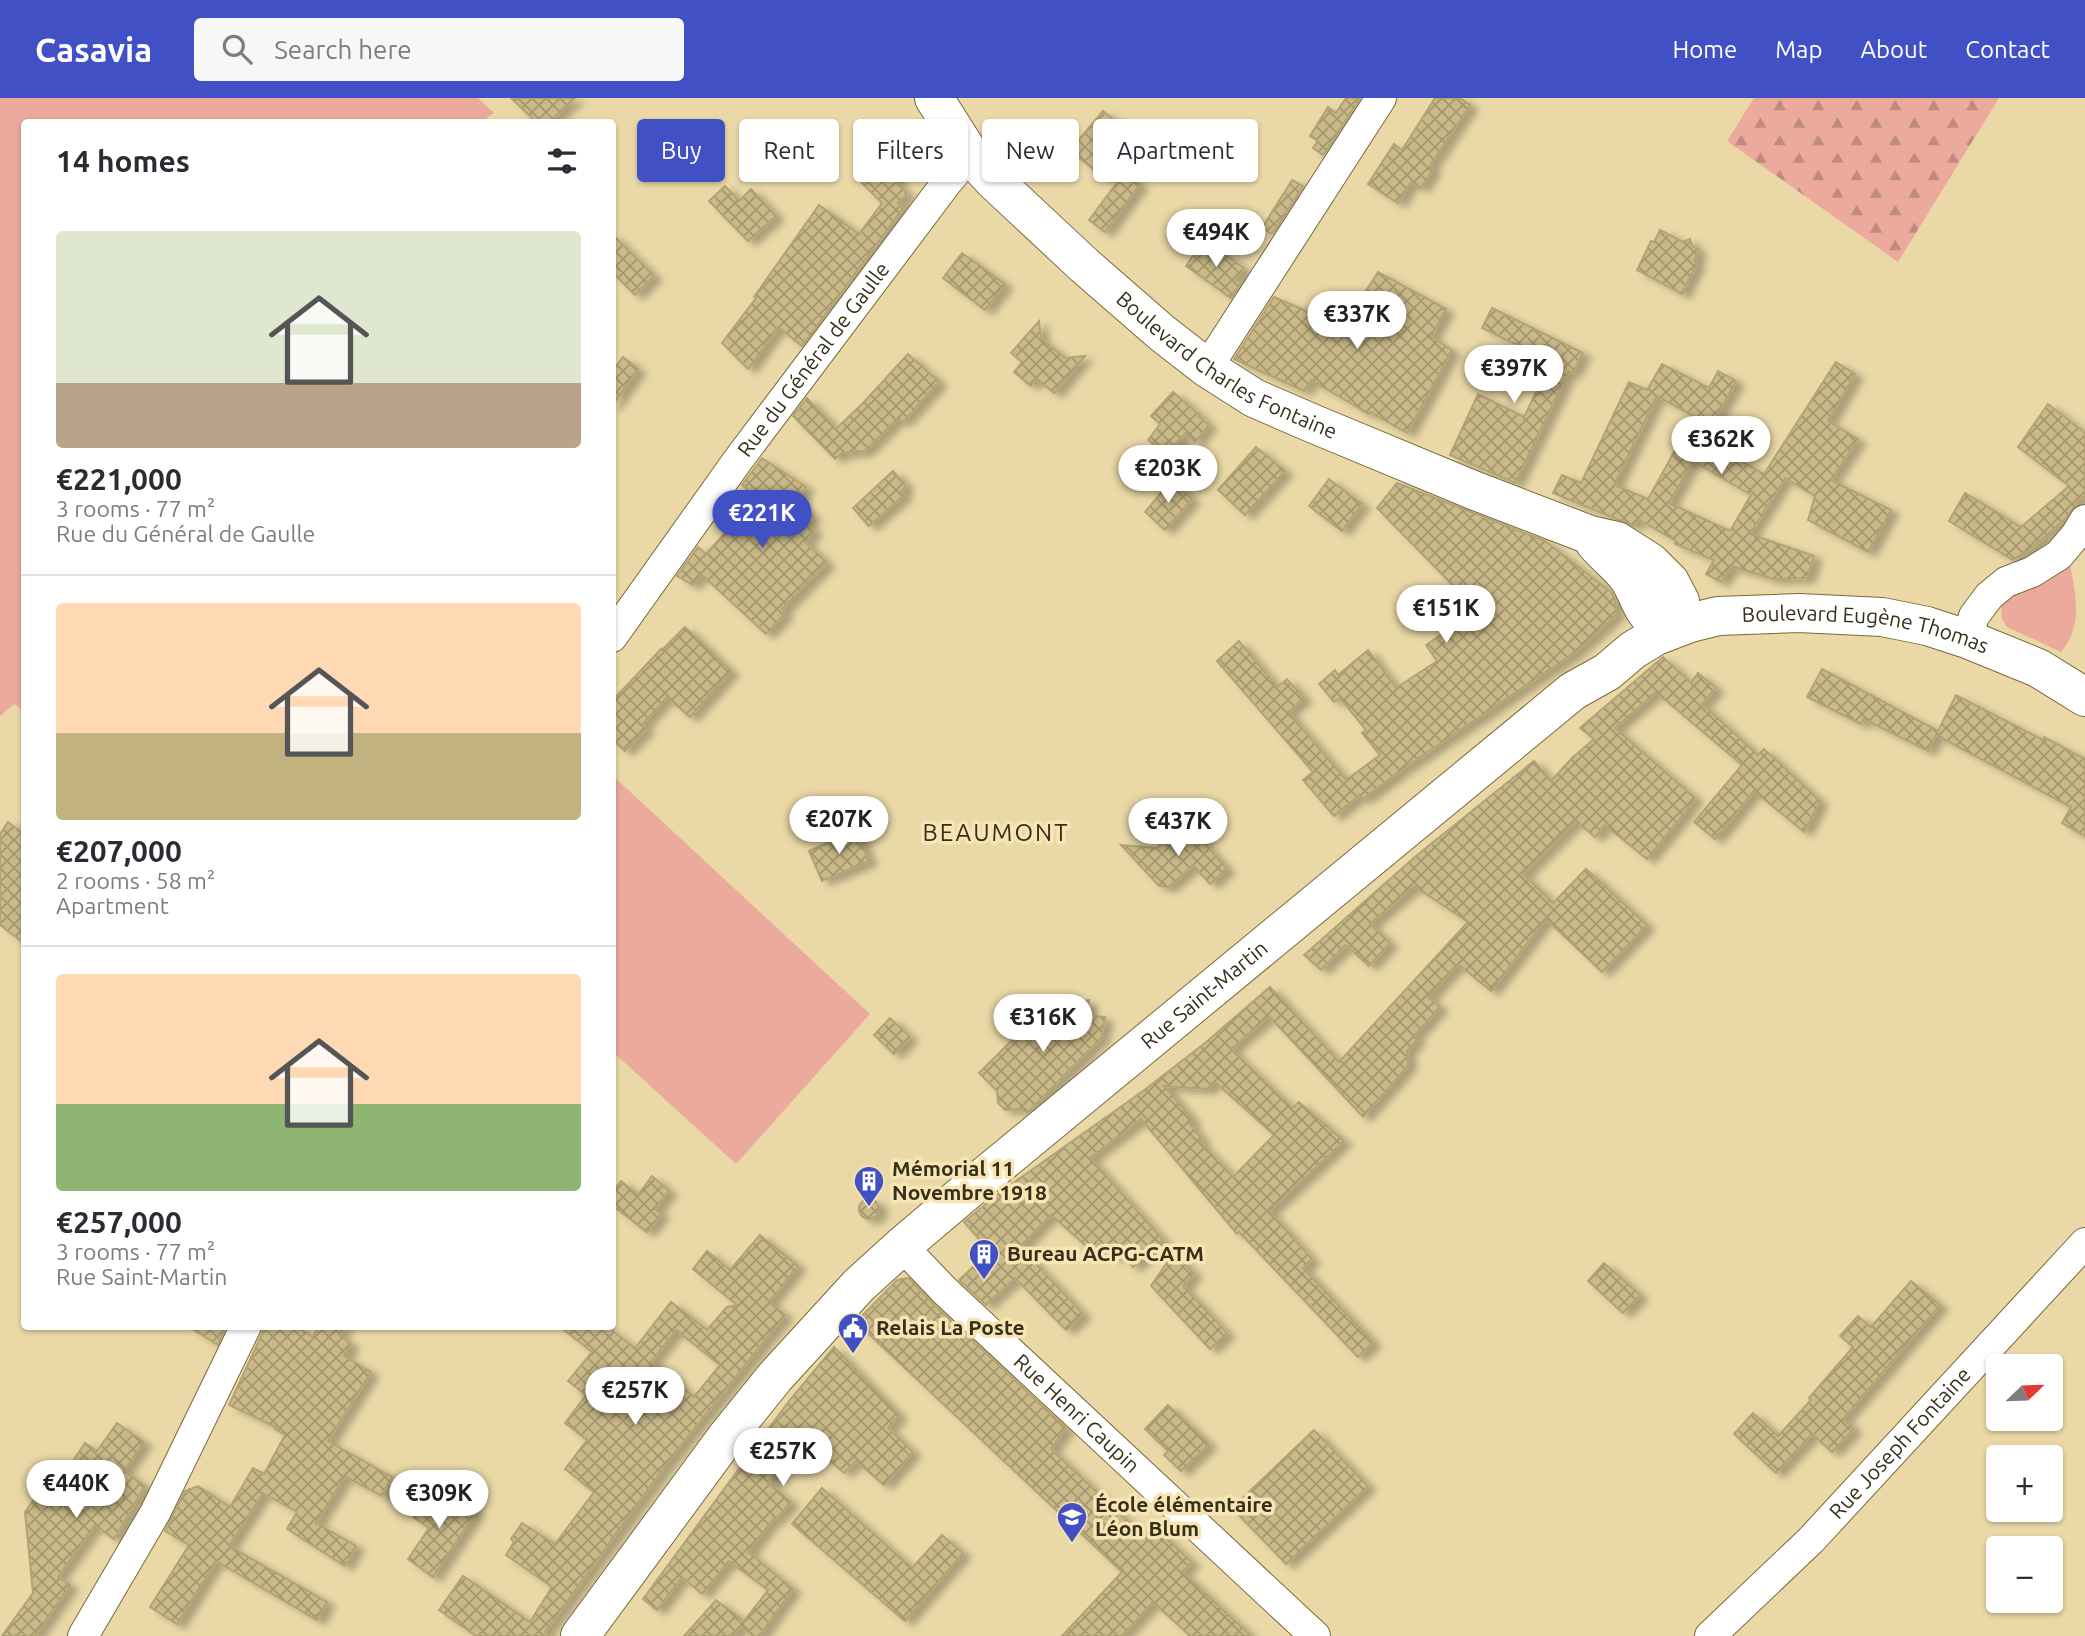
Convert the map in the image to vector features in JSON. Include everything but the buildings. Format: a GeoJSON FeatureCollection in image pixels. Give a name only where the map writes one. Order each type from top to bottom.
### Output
{"type":"FeatureCollection","features":[{"type":"Feature","properties":{"kind":"main road","name":"Boulevard Charles Fontaine"},"geometry":{"type":"LineString","coordinates":[[934,98],[970,155],[994,181],[1085,266],[1207,368],[1254,398],[1473,490],[1590,535],[1617,541],[1650,562],[1670,582],[1672,621]]}},
{"type":"Feature","properties":{"kind":"main road","name":"Boulevard Eugène Thomas"},"geometry":{"type":"LineString","coordinates":[[1672,621],[1711,596],[1882,601],[1930,610],[1970,632],[1990,632],[2018,650],[2038,668],[2085,697]]}},
{"type":"Feature","properties":{"kind":"main road","name":"Rue Saint-Martin"},"geometry":{"type":"LineString","coordinates":[[580,1636],[725,1439],[775,1377],[835,1310],[902,1246],[1573,691],[1607,672],[1672,621]]}},
{"type":"Feature","properties":{"kind":"street"},"geometry":{"type":"LineString","coordinates":[[1207,368],[1381,98]]}},
{"type":"Feature","properties":{"kind":"street","name":"Rue du Général de Gaulle"},"geometry":{"type":"LineString","coordinates":[[616,631],[738,460],[970,155]]}},
{"type":"Feature","properties":{"kind":"street"},"geometry":{"type":"LineString","coordinates":[[1970,632],[1974,616],[1989,596],[2006,582],[2032,572],[2059,555],[2085,520]]}},
{"type":"Feature","properties":{"kind":"street","name":"Rue Joseph Fontaine"},"geometry":{"type":"LineString","coordinates":[[1710,1636],[1811,1540],[2085,1243]]}},
{"type":"Feature","properties":{"kind":"street","name":"Rue Henri Caupin"},"geometry":{"type":"LineString","coordinates":[[902,1246],[956,1301],[1315,1636]]}},
{"type":"Feature","properties":{"kind":"street"},"geometry":{"type":"LineString","coordinates":[[83,1636],[155,1513],[244,1330]]}},
{"type":"Feature","properties":{"kind":"green space"},"geometry":{"type":"Polygon","coordinates":[[[0,98],[478,98],[494,113],[485,119],[21,119],[21,709],[14,704],[0,716],[0,98]]]}},
{"type":"Feature","properties":{"kind":"green space"},"geometry":{"type":"Polygon","coordinates":[[[1754,98],[1999,98],[1898,262],[1727,141],[1754,98]]]}},
{"type":"Feature","properties":{"kind":"green space"},"geometry":{"type":"Polygon","coordinates":[[[2070,565],[2076,599],[2075,621],[2073,632],[2061,652],[2007,627],[2002,619],[2001,603],[2013,590],[2055,576],[2070,565]]]}},
{"type":"Feature","properties":{"kind":"green space"},"geometry":{"type":"Polygon","coordinates":[[[616,779],[870,1014],[736,1164],[616,1055],[616,779]]]}},
{"type":"Feature","properties":{"kind":"place","name":"Mémorial 11 Novembre 1918"},"geometry":{"type":"Point","coordinates":[869,1208]}},
{"type":"Feature","properties":{"kind":"place","name":"Bureau ACPG-CATM"},"geometry":{"type":"Point","coordinates":[984,1281]}},
{"type":"Feature","properties":{"kind":"place","name":"Relais La Poste"},"geometry":{"type":"Point","coordinates":[853,1355]}},
{"type":"Feature","properties":{"kind":"place","name":"École élémentaire Léon Blum"},"geometry":{"type":"Point","coordinates":[1072,1544]}},
{"type":"Feature","properties":{"kind":"district","name":"BEAUMONT"},"geometry":{"type":"Point","coordinates":[996,833]}}]}
